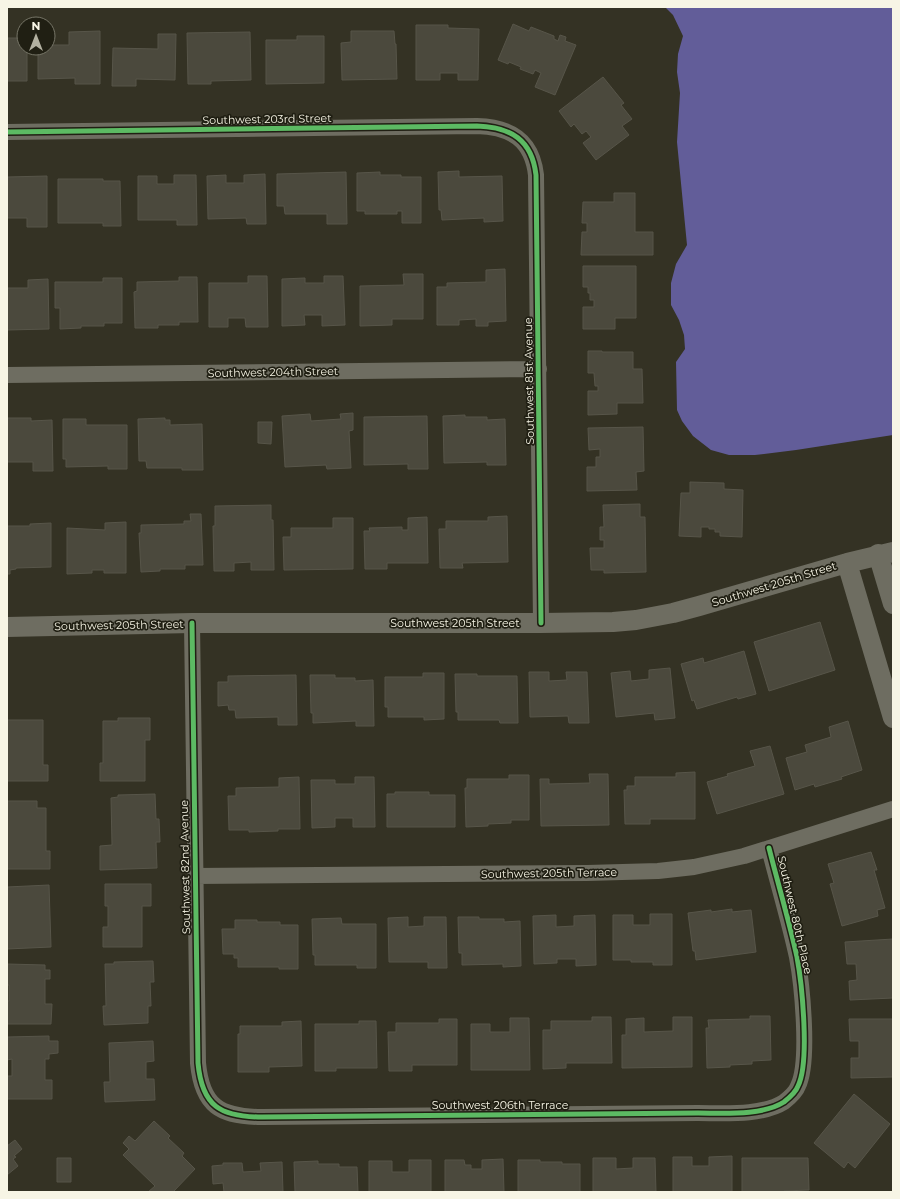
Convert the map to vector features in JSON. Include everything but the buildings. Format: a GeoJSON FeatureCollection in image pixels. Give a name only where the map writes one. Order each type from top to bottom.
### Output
{"type":"FeatureCollection","features":[{"type":"Feature","properties":{"kind":"street","name":"Southwest 203rd Street"},"geometry":{"type":"LineString","coordinates":[[7,132],[477,126],[503,130],[524,142]]}},
{"type":"Feature","properties":{"kind":"street","name":"Southwest 81st Avenue"},"geometry":{"type":"LineString","coordinates":[[524,142],[534,160],[536,175],[541,622]]}},
{"type":"Feature","properties":{"kind":"street","name":"Southwest 204th Street"},"geometry":{"type":"LineString","coordinates":[[7,375],[539,369]]}},
{"type":"Feature","properties":{"kind":"street","name":"Southwest 205th Street"},"geometry":{"type":"LineString","coordinates":[[7,627],[192,623],[613,622],[653,617],[699,606],[847,562],[886,553]]}},
{"type":"Feature","properties":{"kind":"street"},"geometry":{"type":"LineString","coordinates":[[886,553],[893,604]]}},
{"type":"Feature","properties":{"kind":"street"},"geometry":{"type":"LineString","coordinates":[[847,562],[893,718]]}},
{"type":"Feature","properties":{"kind":"street","name":"Southwest 82nd Avenue"},"geometry":{"type":"LineString","coordinates":[[192,623],[198,1063],[202,1087],[214,1106]]}},
{"type":"Feature","properties":{"kind":"street","name":"Southwest 205th Terrace"},"geometry":{"type":"LineString","coordinates":[[195,876],[650,872],[674,870],[718,862],[769,848],[893,809]]}},
{"type":"Feature","properties":{"kind":"street","name":"Southwest 80th Place"},"geometry":{"type":"LineString","coordinates":[[769,848],[797,956],[802,1000],[804,1050],[801,1075],[798,1086],[785,1101]]}},
{"type":"Feature","properties":{"kind":"street","name":"Southwest 206th Terrace"},"geometry":{"type":"LineString","coordinates":[[214,1106],[221,1110],[240,1116],[270,1117],[744,1112],[765,1109],[785,1101]]}},
{"type":"Feature","properties":{"kind":"shaded area"},"geometry":{"type":"Polygon","coordinates":[[[665,7],[893,7],[893,435],[755,455],[729,455],[711,450],[693,436],[682,421],[677,410],[676,362],[685,349],[684,335],[679,320],[671,305],[671,283],[676,264],[687,245],[677,142],[680,93],[677,72],[678,54],[683,36],[673,15],[665,7]]]}},
{"type":"Feature","properties":{"kind":"cycle path"},"geometry":{"type":"LineString","coordinates":[[7,132],[477,126],[500,129],[510,133],[525,144],[534,163],[536,175],[541,623]]}},
{"type":"Feature","properties":{"kind":"cycle path"},"geometry":{"type":"LineString","coordinates":[[192,623],[198,1063],[200,1078],[204,1090],[209,1099],[224,1111],[235,1115],[262,1117],[742,1113],[765,1110],[784,1102],[794,1093],[802,1075],[804,1060],[803,1003],[797,957],[791,929],[769,848]]}}]}
